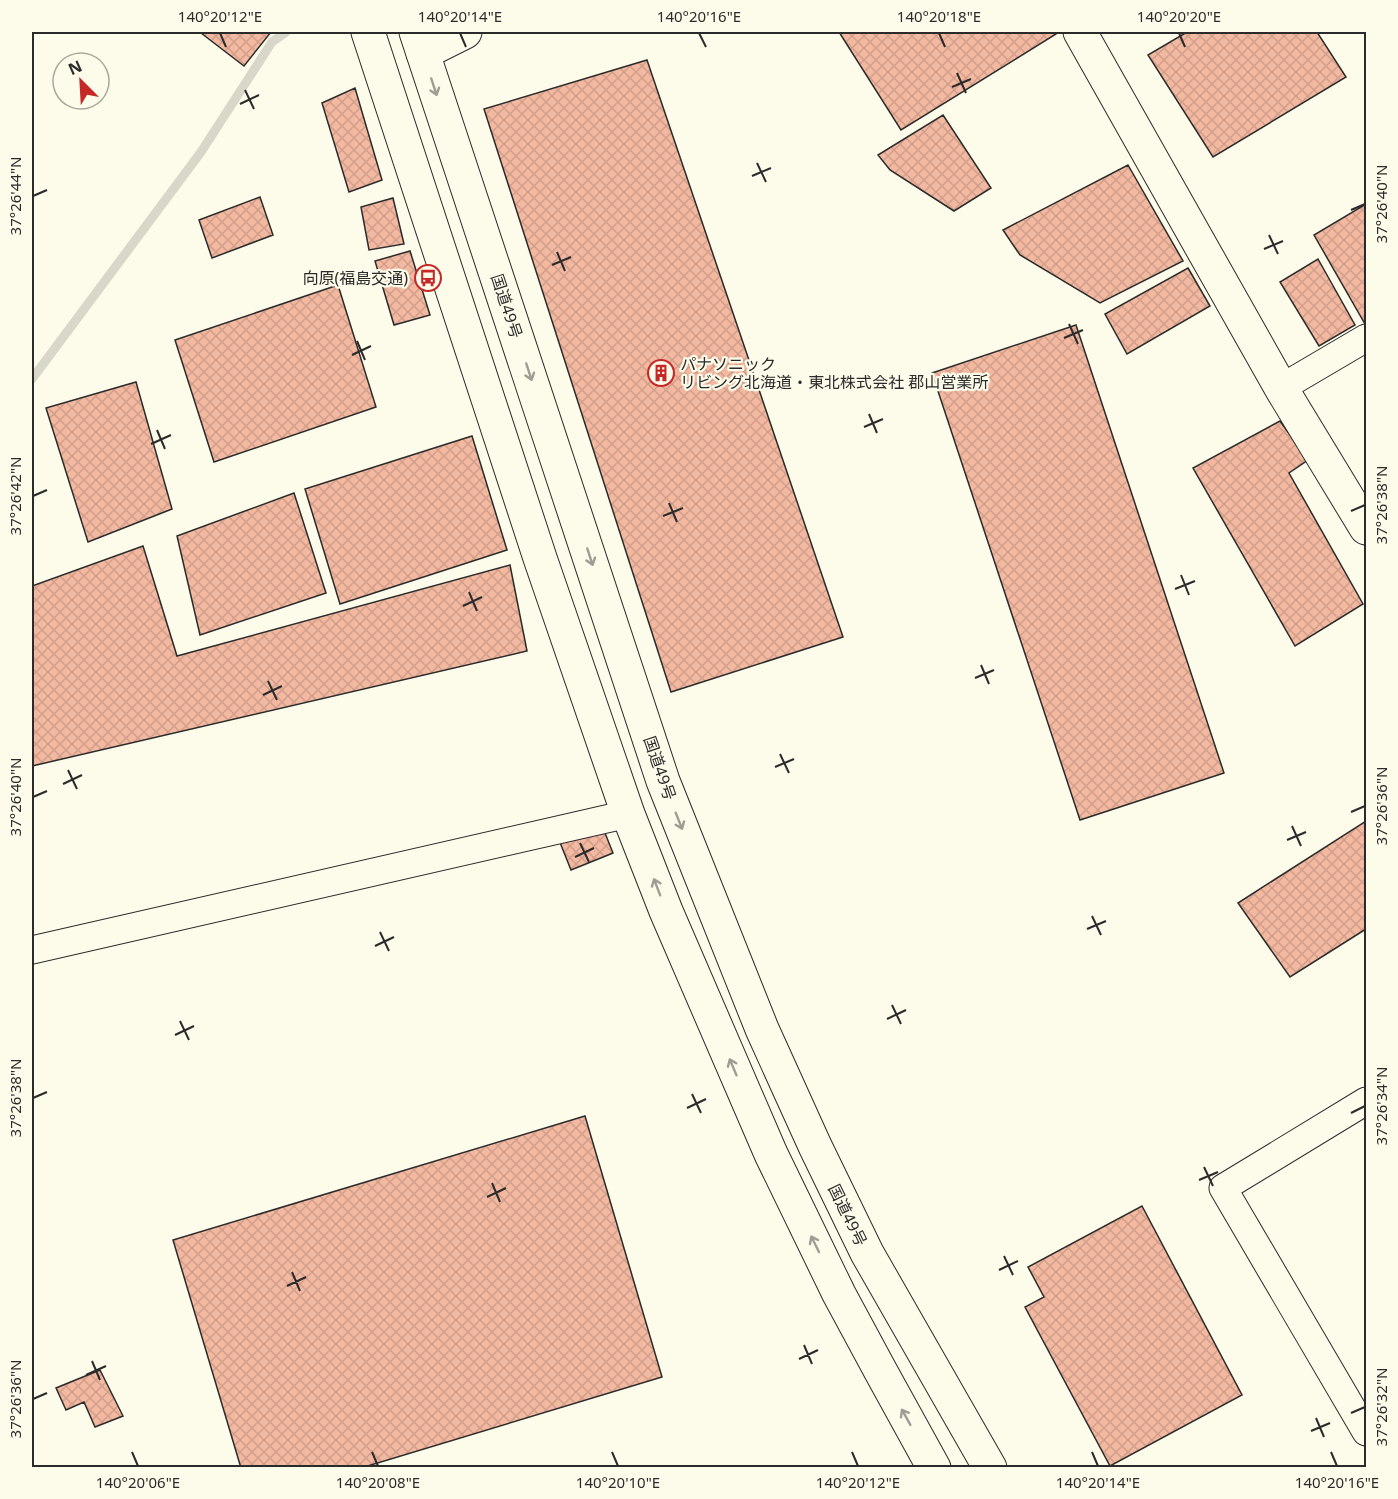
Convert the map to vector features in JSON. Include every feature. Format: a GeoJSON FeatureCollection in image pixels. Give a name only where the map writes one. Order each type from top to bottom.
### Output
{"type":"FeatureCollection","features":[{"type":"Feature","properties":{"kind":"main road"},"geometry":{"type":"LineString","coordinates":[[368,32],[540,558],[628,814],[666,911],[771,1154],[839,1294],[934,1467]]}},
{"type":"Feature","properties":{"kind":"main road"},"geometry":{"type":"LineString","coordinates":[[419,42],[465,32]]}},
{"type":"Feature","properties":{"kind":"main road"},"geometry":{"type":"LineString","coordinates":[[1080,32],[1281,388],[1366,528]]}},
{"type":"Feature","properties":{"kind":"main road","name":"国道49号"},"geometry":{"type":"LineString","coordinates":[[419,42],[663,781],[762,1029],[867,1253],[990,1467]]}},
{"type":"Feature","properties":{"kind":"street"},"geometry":{"type":"LineString","coordinates":[[1281,388],[1366,338]]}},
{"type":"Feature","properties":{"kind":"street"},"geometry":{"type":"LineString","coordinates":[[32,950],[628,814]]}},
{"type":"Feature","properties":{"kind":"street"},"geometry":{"type":"LineString","coordinates":[[1366,1101],[1223,1188],[1366,1432]]}},
{"type":"Feature","properties":{"kind":"building"},"geometry":{"type":"Polygon","coordinates":[[[202,32],[271,32],[244,66],[202,32]]]}},
{"type":"Feature","properties":{"kind":"building"},"geometry":{"type":"Polygon","coordinates":[[[839,32],[1055,32],[1056,34],[901,130],[839,32]]]}},
{"type":"Feature","properties":{"kind":"building"},"geometry":{"type":"Polygon","coordinates":[[[1187,32],[1317,32],[1346,77],[1213,157],[1148,55],[1187,32]]]}},
{"type":"Feature","properties":{"kind":"building","name":"パナソニック リビング北海道・東北株式会社 郡山営業所"},"geometry":{"type":"Polygon","coordinates":[[[647,60],[843,637],[671,692],[484,109],[647,60]]]}},
{"type":"Feature","properties":{"kind":"building"},"geometry":{"type":"Polygon","coordinates":[[[355,88],[382,180],[349,192],[322,103],[355,88]]]}},
{"type":"Feature","properties":{"kind":"building"},"geometry":{"type":"Polygon","coordinates":[[[943,115],[991,188],[954,211],[890,170],[878,155],[943,115]]]}},
{"type":"Feature","properties":{"kind":"building"},"geometry":{"type":"Polygon","coordinates":[[[1128,165],[1183,261],[1100,303],[1020,255],[1003,230],[1128,165]]]}},
{"type":"Feature","properties":{"kind":"building"},"geometry":{"type":"Polygon","coordinates":[[[260,197],[273,235],[212,258],[199,220],[260,197]]]}},
{"type":"Feature","properties":{"kind":"building"},"geometry":{"type":"Polygon","coordinates":[[[393,198],[404,244],[369,250],[361,207],[393,198]]]}},
{"type":"Feature","properties":{"kind":"building"},"geometry":{"type":"Polygon","coordinates":[[[1366,204],[1366,323],[1365,324],[1314,235],[1366,204]]]}},
{"type":"Feature","properties":{"kind":"building"},"geometry":{"type":"Polygon","coordinates":[[[410,251],[430,315],[394,325],[375,261],[410,251]]]}},
{"type":"Feature","properties":{"kind":"building"},"geometry":{"type":"Polygon","coordinates":[[[1318,259],[1355,325],[1319,346],[1280,282],[1318,259]]]}},
{"type":"Feature","properties":{"kind":"building"},"geometry":{"type":"Polygon","coordinates":[[[1188,268],[1210,306],[1127,354],[1105,314],[1188,268]]]}},
{"type":"Feature","properties":{"kind":"building"},"geometry":{"type":"Polygon","coordinates":[[[338,285],[376,407],[214,462],[175,340],[338,285]]]}},
{"type":"Feature","properties":{"kind":"building"},"geometry":{"type":"Polygon","coordinates":[[[1076,325],[1224,773],[1080,820],[932,373],[1076,325]]]}},
{"type":"Feature","properties":{"kind":"building"},"geometry":{"type":"Polygon","coordinates":[[[136,382],[172,509],[88,542],[46,408],[136,382]]]}},
{"type":"Feature","properties":{"kind":"building"},"geometry":{"type":"Polygon","coordinates":[[[1280,421],[1308,460],[1289,473],[1363,604],[1295,646],[1193,468],[1280,421]]]}},
{"type":"Feature","properties":{"kind":"building"},"geometry":{"type":"Polygon","coordinates":[[[472,436],[507,550],[340,604],[305,489],[472,436]]]}},
{"type":"Feature","properties":{"kind":"building"},"geometry":{"type":"Polygon","coordinates":[[[294,493],[326,593],[200,635],[177,536],[294,493]]]}},
{"type":"Feature","properties":{"kind":"building"},"geometry":{"type":"Polygon","coordinates":[[[143,546],[177,656],[510,565],[527,651],[32,766],[32,586],[143,546]]]}},
{"type":"Feature","properties":{"kind":"building"},"geometry":{"type":"Polygon","coordinates":[[[1366,821],[1366,929],[1290,977],[1238,903],[1366,821]]]}},
{"type":"Feature","properties":{"kind":"building"},"geometry":{"type":"Polygon","coordinates":[[[601,823],[613,853],[571,870],[559,840],[601,823]]]}},
{"type":"Feature","properties":{"kind":"building"},"geometry":{"type":"Polygon","coordinates":[[[585,1116],[662,1377],[361,1468],[241,1468],[173,1240],[585,1116]]]}},
{"type":"Feature","properties":{"kind":"building"},"geometry":{"type":"Polygon","coordinates":[[[1142,1206],[1242,1395],[1110,1466],[1025,1307],[1044,1297],[1028,1267],[1142,1206]]]}},
{"type":"Feature","properties":{"kind":"building"},"geometry":{"type":"Polygon","coordinates":[[[100,1370],[123,1416],[95,1427],[84,1402],[66,1410],[56,1388],[100,1370]]]}},
{"type":"Feature","properties":{"kind":"waterway"},"geometry":{"type":"LineString","coordinates":[[32,379],[201,152],[272,42],[286,32]]}},
{"type":"Feature","properties":{"kind":"place","name":"向原(福島交通)"},"geometry":{"type":"Point","coordinates":[428,278]}},
{"type":"Feature","properties":{"kind":"place","name":"パナソニック リビング北海道・東北株式会社 郡山営業所"},"geometry":{"type":"Point","coordinates":[661,373]}}]}
